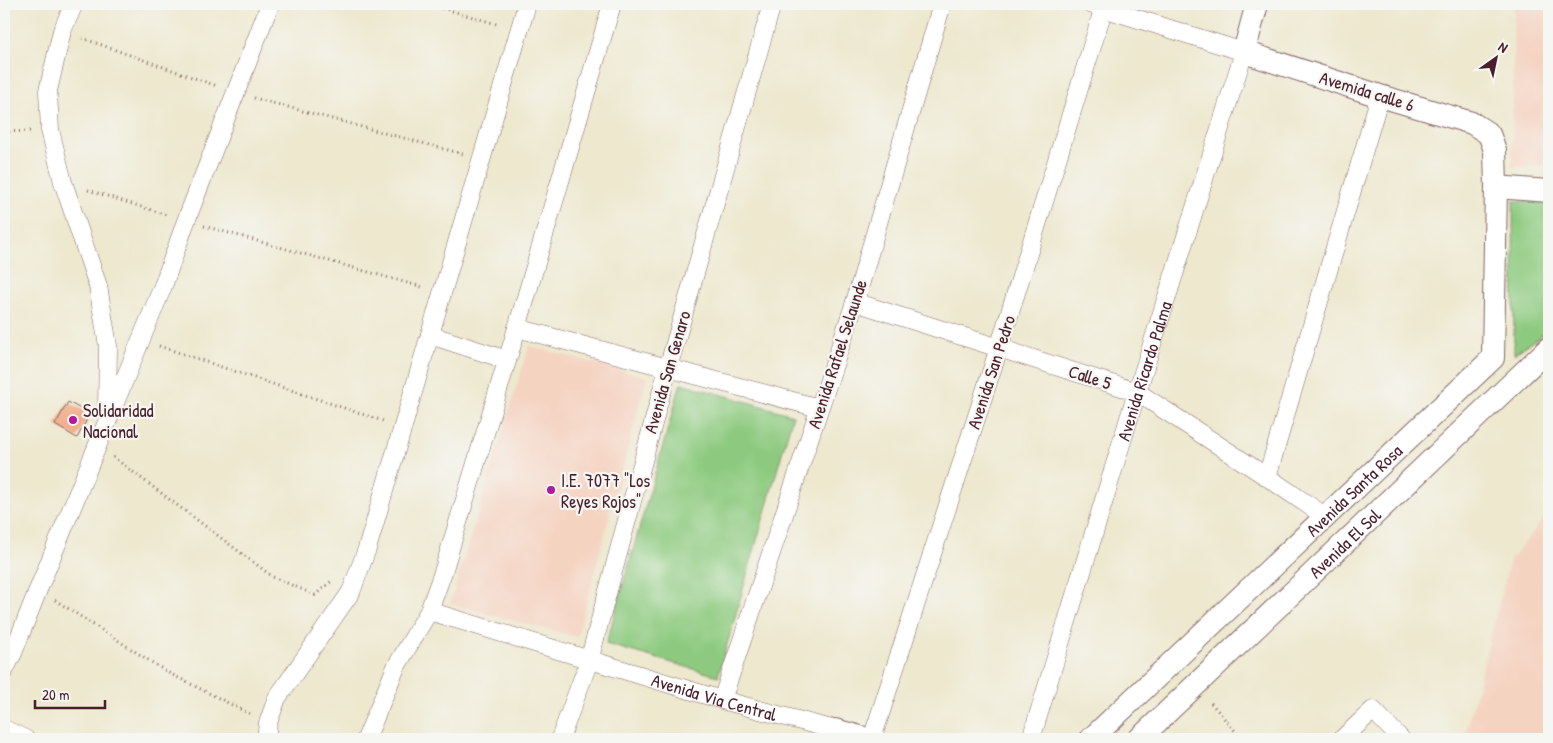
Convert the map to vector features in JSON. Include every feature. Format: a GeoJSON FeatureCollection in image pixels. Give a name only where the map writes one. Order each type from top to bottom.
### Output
{"type":"FeatureCollection","features":[{"type":"Feature","properties":{"kind":"street"},"geometry":{"type":"LineString","coordinates":[[74,4],[62,32],[48,92],[50,130],[63,182],[99,295],[108,346],[107,421]]}},
{"type":"Feature","properties":{"kind":"street"},"geometry":{"type":"LineString","coordinates":[[4,671],[163,286],[186,221],[270,4]]}},
{"type":"Feature","properties":{"kind":"street"},"geometry":{"type":"LineString","coordinates":[[267,731],[277,698],[351,592],[367,550],[527,4]]}},
{"type":"Feature","properties":{"kind":"street"},"geometry":{"type":"LineString","coordinates":[[366,739],[396,667],[429,611],[443,572],[612,4]]}},
{"type":"Feature","properties":{"kind":"street","name":"Avenida San Genaro"},"geometry":{"type":"LineString","coordinates":[[560,739],[589,661],[668,368],[772,4]]}},
{"type":"Feature","properties":{"kind":"street","name":"Avenida Rafael Selaunde"},"geometry":{"type":"LineString","coordinates":[[722,700],[855,302],[942,4]]}},
{"type":"Feature","properties":{"kind":"street","name":"Avenida Ricardo Palma"},"geometry":{"type":"LineString","coordinates":[[1032,739],[1137,392],[1244,52],[1257,4]]}},
{"type":"Feature","properties":{"kind":"street"},"geometry":{"type":"LineString","coordinates":[[1100,5],[1244,52]]}},
{"type":"Feature","properties":{"kind":"street","name":"Avenida San Pedro"},"geometry":{"type":"LineString","coordinates":[[872,739],[999,348],[1100,5]]}},
{"type":"Feature","properties":{"kind":"street","name":"Avemida calle 6"},"geometry":{"type":"LineString","coordinates":[[1244,52],[1380,96],[1472,123],[1489,134],[1495,150],[1496,187]]}},
{"type":"Feature","properties":{"kind":"street"},"geometry":{"type":"LineString","coordinates":[[1267,477],[1380,96]]}},
{"type":"Feature","properties":{"kind":"street"},"geometry":{"type":"LineString","coordinates":[[1496,187],[1549,191]]}},
{"type":"Feature","properties":{"kind":"street","name":"Avenida Santa Rosa"},"geometry":{"type":"LineString","coordinates":[[1091,739],[1493,358],[1496,187]]}},
{"type":"Feature","properties":{"kind":"street","name":"Calle 5"},"geometry":{"type":"LineString","coordinates":[[855,302],[1137,392],[1326,518]]}},
{"type":"Feature","properties":{"kind":"street"},"geometry":{"type":"LineString","coordinates":[[517,328],[819,408]]}},
{"type":"Feature","properties":{"kind":"street"},"geometry":{"type":"LineString","coordinates":[[430,335],[507,360]]}},
{"type":"Feature","properties":{"kind":"street","name":"Avenida El Sol"},"geometry":{"type":"LineString","coordinates":[[1139,739],[1549,348]]}},
{"type":"Feature","properties":{"kind":"street","name":"Avenida Via Central"},"geometry":{"type":"LineString","coordinates":[[429,611],[833,735],[868,739]]}},
{"type":"Feature","properties":{"kind":"street"},"geometry":{"type":"LineString","coordinates":[[1342,739],[1373,710],[1400,739]]}},
{"type":"Feature","properties":{"kind":"street"},"geometry":{"type":"LineString","coordinates":[[4,729],[25,739]]}},
{"type":"Feature","properties":{"kind":"path"},"geometry":{"type":"LineString","coordinates":[[428,4],[519,30]]}},
{"type":"Feature","properties":{"kind":"path"},"geometry":{"type":"LineString","coordinates":[[62,32],[235,93],[481,159]]}},
{"type":"Feature","properties":{"kind":"path"},"geometry":{"type":"LineString","coordinates":[[4,132],[50,130]]}},
{"type":"Feature","properties":{"kind":"path"},"geometry":{"type":"LineString","coordinates":[[63,182],[186,221],[442,293]]}},
{"type":"Feature","properties":{"kind":"path"},"geometry":{"type":"LineString","coordinates":[[141,340],[402,427]]}},
{"type":"Feature","properties":{"kind":"path"},"geometry":{"type":"LineString","coordinates":[[97,446],[273,577],[315,595],[337,576]]}},
{"type":"Feature","properties":{"kind":"path"},"geometry":{"type":"LineString","coordinates":[[38,590],[167,672],[267,731]]}},
{"type":"Feature","properties":{"kind":"path"},"geometry":{"type":"LineString","coordinates":[[1195,685],[1242,739]]}},
{"type":"Feature","properties":{"kind":"shaded area"},"geometry":{"type":"Polygon","coordinates":[[[1514,4],[1549,4],[1549,165],[1512,167],[1514,4]]]}},
{"type":"Feature","properties":{"kind":"shaded area","name":"I.E. 7077 \"Los Reyes Rojos\""},"geometry":{"type":"Polygon","coordinates":[[[529,346],[647,377],[577,637],[450,604],[529,346]]]}},
{"type":"Feature","properties":{"kind":"shaded area"},"geometry":{"type":"Polygon","coordinates":[[[1549,512],[1549,739],[1464,739],[1510,561],[1549,512]]]}},
{"type":"Feature","properties":{"kind":"green space"},"geometry":{"type":"Polygon","coordinates":[[[1513,201],[1549,202],[1549,330],[1514,354],[1513,201]]]}},
{"type":"Feature","properties":{"kind":"green space"},"geometry":{"type":"Polygon","coordinates":[[[681,383],[793,415],[718,676],[606,644],[681,383]]]}},
{"type":"Feature","properties":{"kind":"building","name":"Solidaridad Nacional"},"geometry":{"type":"Polygon","coordinates":[[[68,402],[90,414],[77,438],[55,425],[68,402]]]}},
{"type":"Feature","properties":{"kind":"place","name":"Solidaridad Nacional"},"geometry":{"type":"Point","coordinates":[73,420]}},
{"type":"Feature","properties":{"kind":"place","name":"I.E. 7077 \"Los Reyes Rojos\""},"geometry":{"type":"Point","coordinates":[551,490]}}]}
